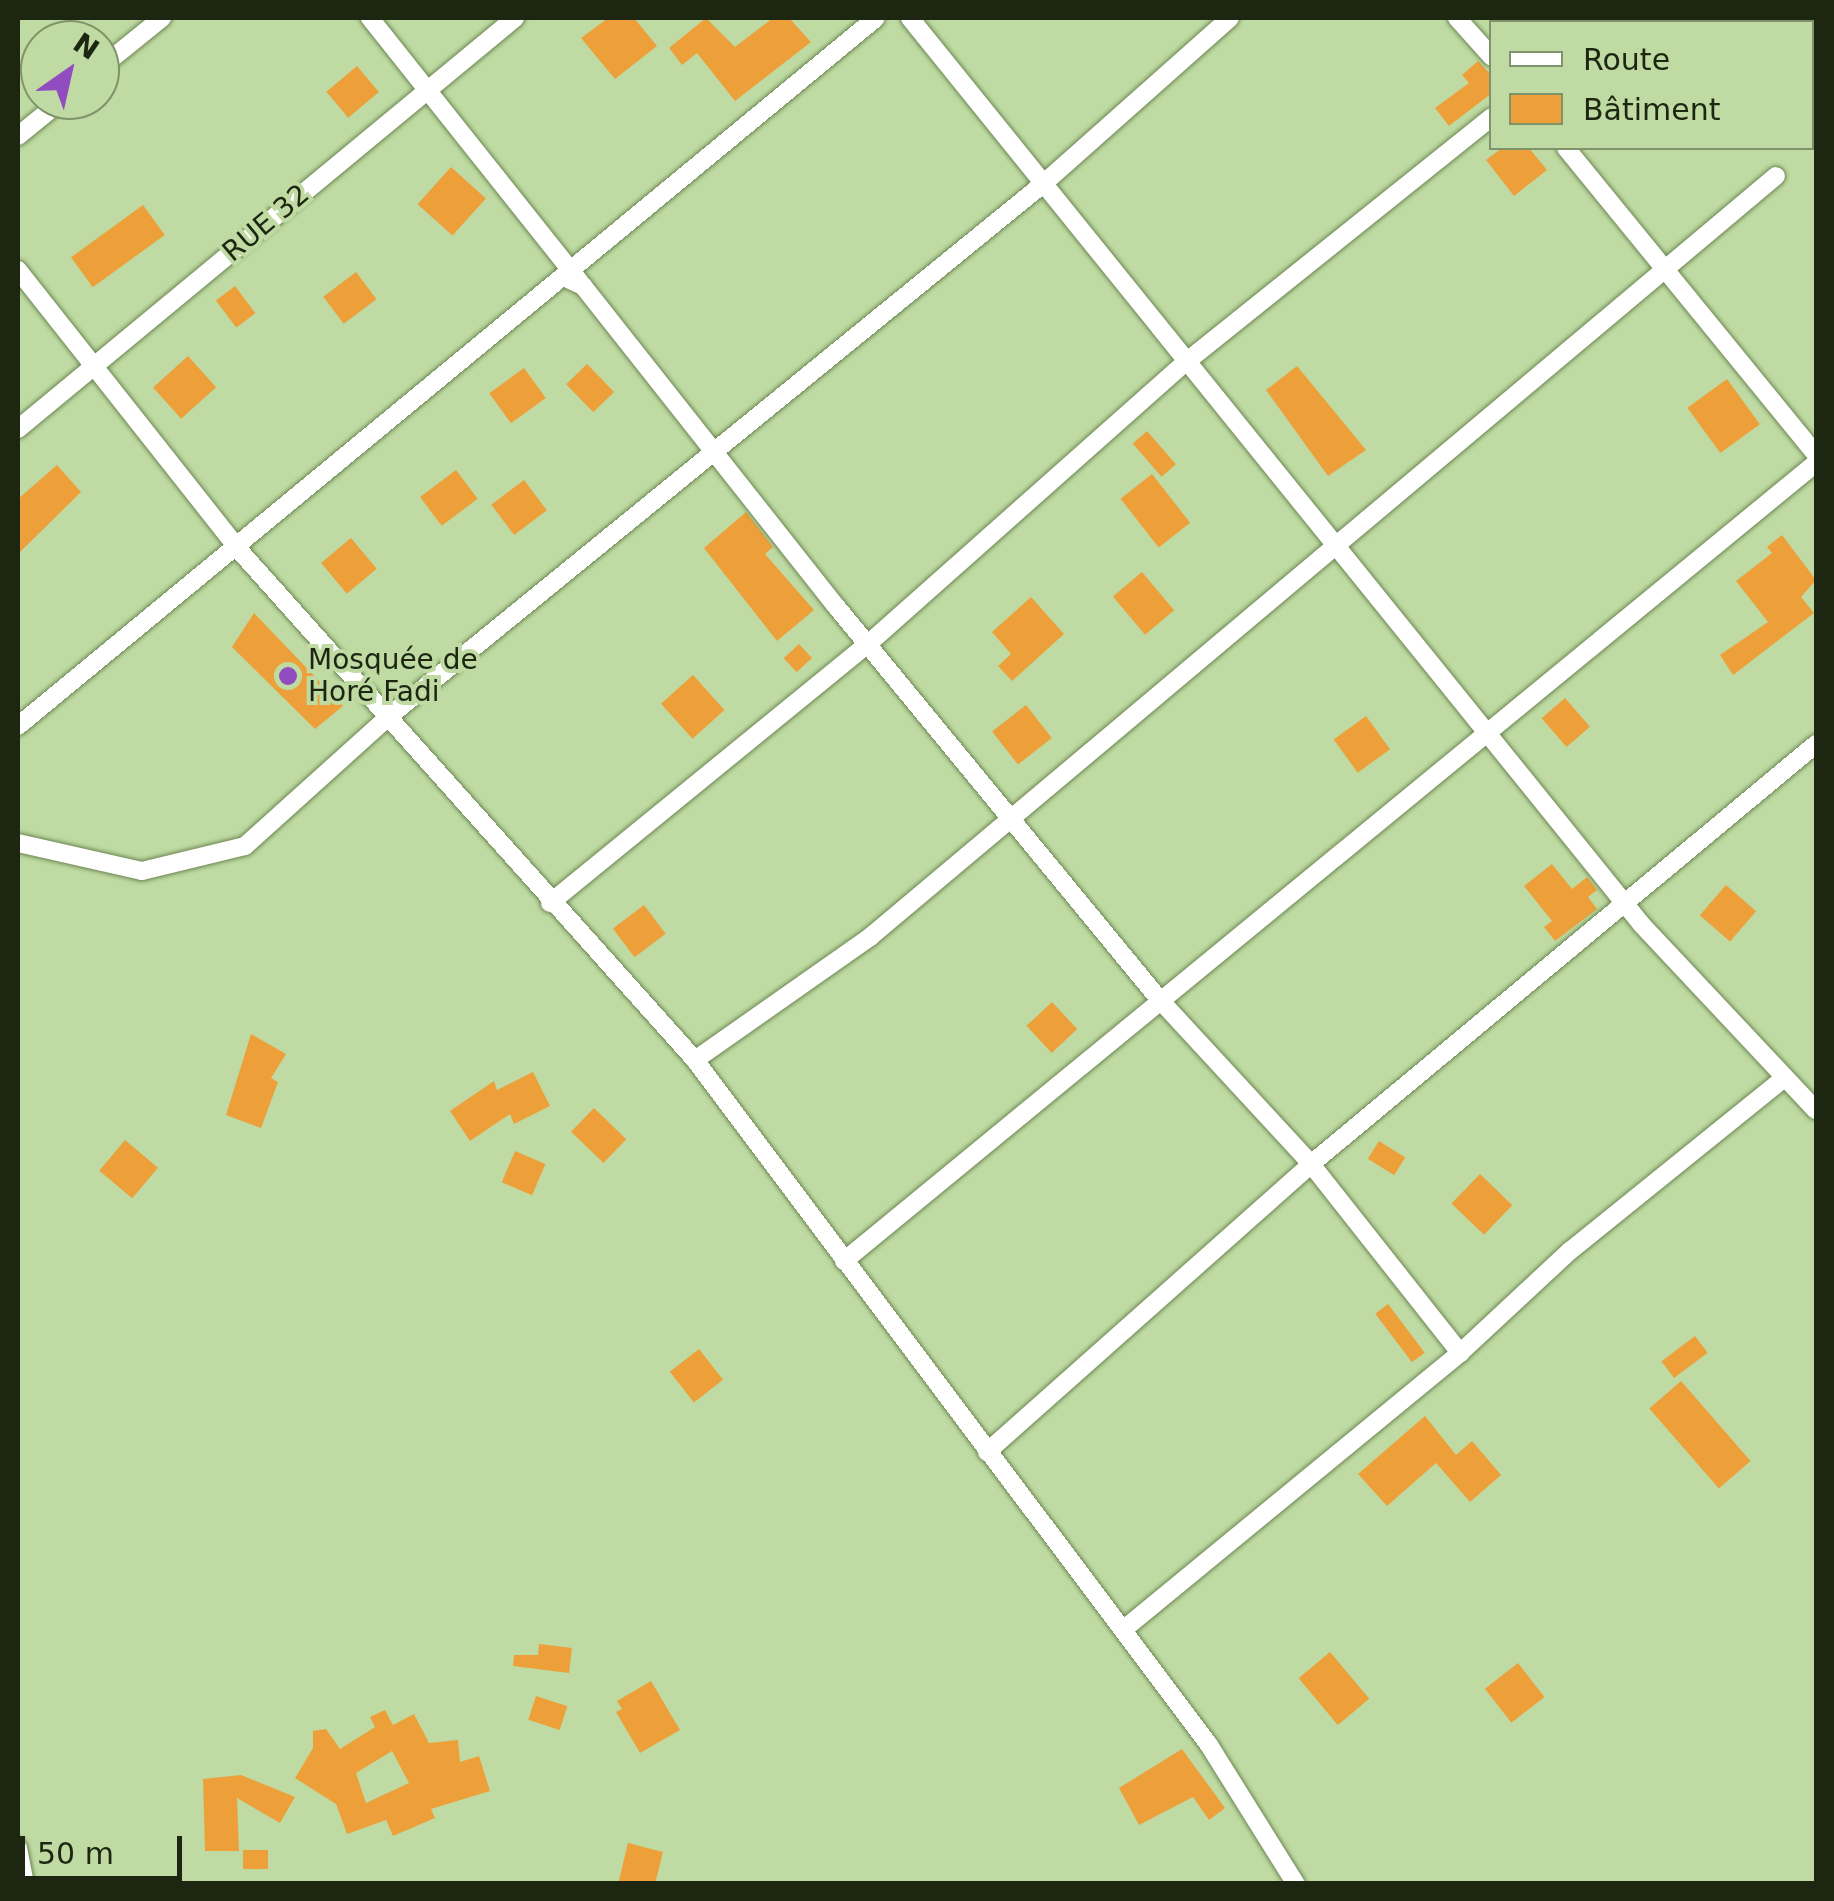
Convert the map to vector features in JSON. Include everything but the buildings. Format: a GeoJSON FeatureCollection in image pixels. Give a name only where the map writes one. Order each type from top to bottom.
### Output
{"type":"FeatureCollection","features":[{"type":"Feature","properties":{"kind":"street"},"geometry":{"type":"LineString","coordinates":[[120,52],[162,18]]}},
{"type":"Feature","properties":{"kind":"street"},"geometry":{"type":"LineString","coordinates":[[370,18],[868,644],[1013,815],[1159,999],[1312,1164],[1460,1354]]}},
{"type":"Feature","properties":{"kind":"street","name":"RUE 32"},"geometry":{"type":"LineString","coordinates":[[18,428],[514,18]]}},
{"type":"Feature","properties":{"kind":"street"},"geometry":{"type":"LineString","coordinates":[[18,726],[574,279],[876,18]]}},
{"type":"Feature","properties":{"kind":"street"},"geometry":{"type":"LineString","coordinates":[[910,18],[1626,905],[1782,1080],[1816,1110]]}},
{"type":"Feature","properties":{"kind":"street"},"geometry":{"type":"LineString","coordinates":[[18,843],[142,871],[245,846],[388,718],[1043,184],[1230,18]]}},
{"type":"Feature","properties":{"kind":"street"},"geometry":{"type":"LineString","coordinates":[[1457,18],[1489,54]]}},
{"type":"Feature","properties":{"kind":"street"},"geometry":{"type":"LineString","coordinates":[[550,903],[868,644],[1186,362],[1489,119]]}},
{"type":"Feature","properties":{"kind":"street"},"geometry":{"type":"LineString","coordinates":[[18,136],[38,120]]}},
{"type":"Feature","properties":{"kind":"street"},"geometry":{"type":"LineString","coordinates":[[1568,150],[1816,455]]}},
{"type":"Feature","properties":{"kind":"street"},"geometry":{"type":"LineString","coordinates":[[694,1060],[870,937],[1332,544],[1776,176]]}},
{"type":"Feature","properties":{"kind":"street"},"geometry":{"type":"LineString","coordinates":[[18,270],[96,364],[238,549],[694,1060],[1209,1745],[1296,1884]]}},
{"type":"Feature","properties":{"kind":"street"},"geometry":{"type":"LineString","coordinates":[[844,1260],[1486,729],[1816,463]]}},
{"type":"Feature","properties":{"kind":"street"},"geometry":{"type":"LineString","coordinates":[[987,1452],[1312,1164],[1816,744]]}},
{"type":"Feature","properties":{"kind":"street"},"geometry":{"type":"LineString","coordinates":[[1124,1630],[1460,1354],[1571,1250],[1782,1080]]}},
{"type":"Feature","properties":{"kind":"street"},"geometry":{"type":"LineString","coordinates":[[18,1848],[25,1884]]}},
{"type":"Feature","properties":{"kind":"place","name":"Mosquée de Horé Fadi"},"geometry":{"type":"Point","coordinates":[288,676]}}]}
